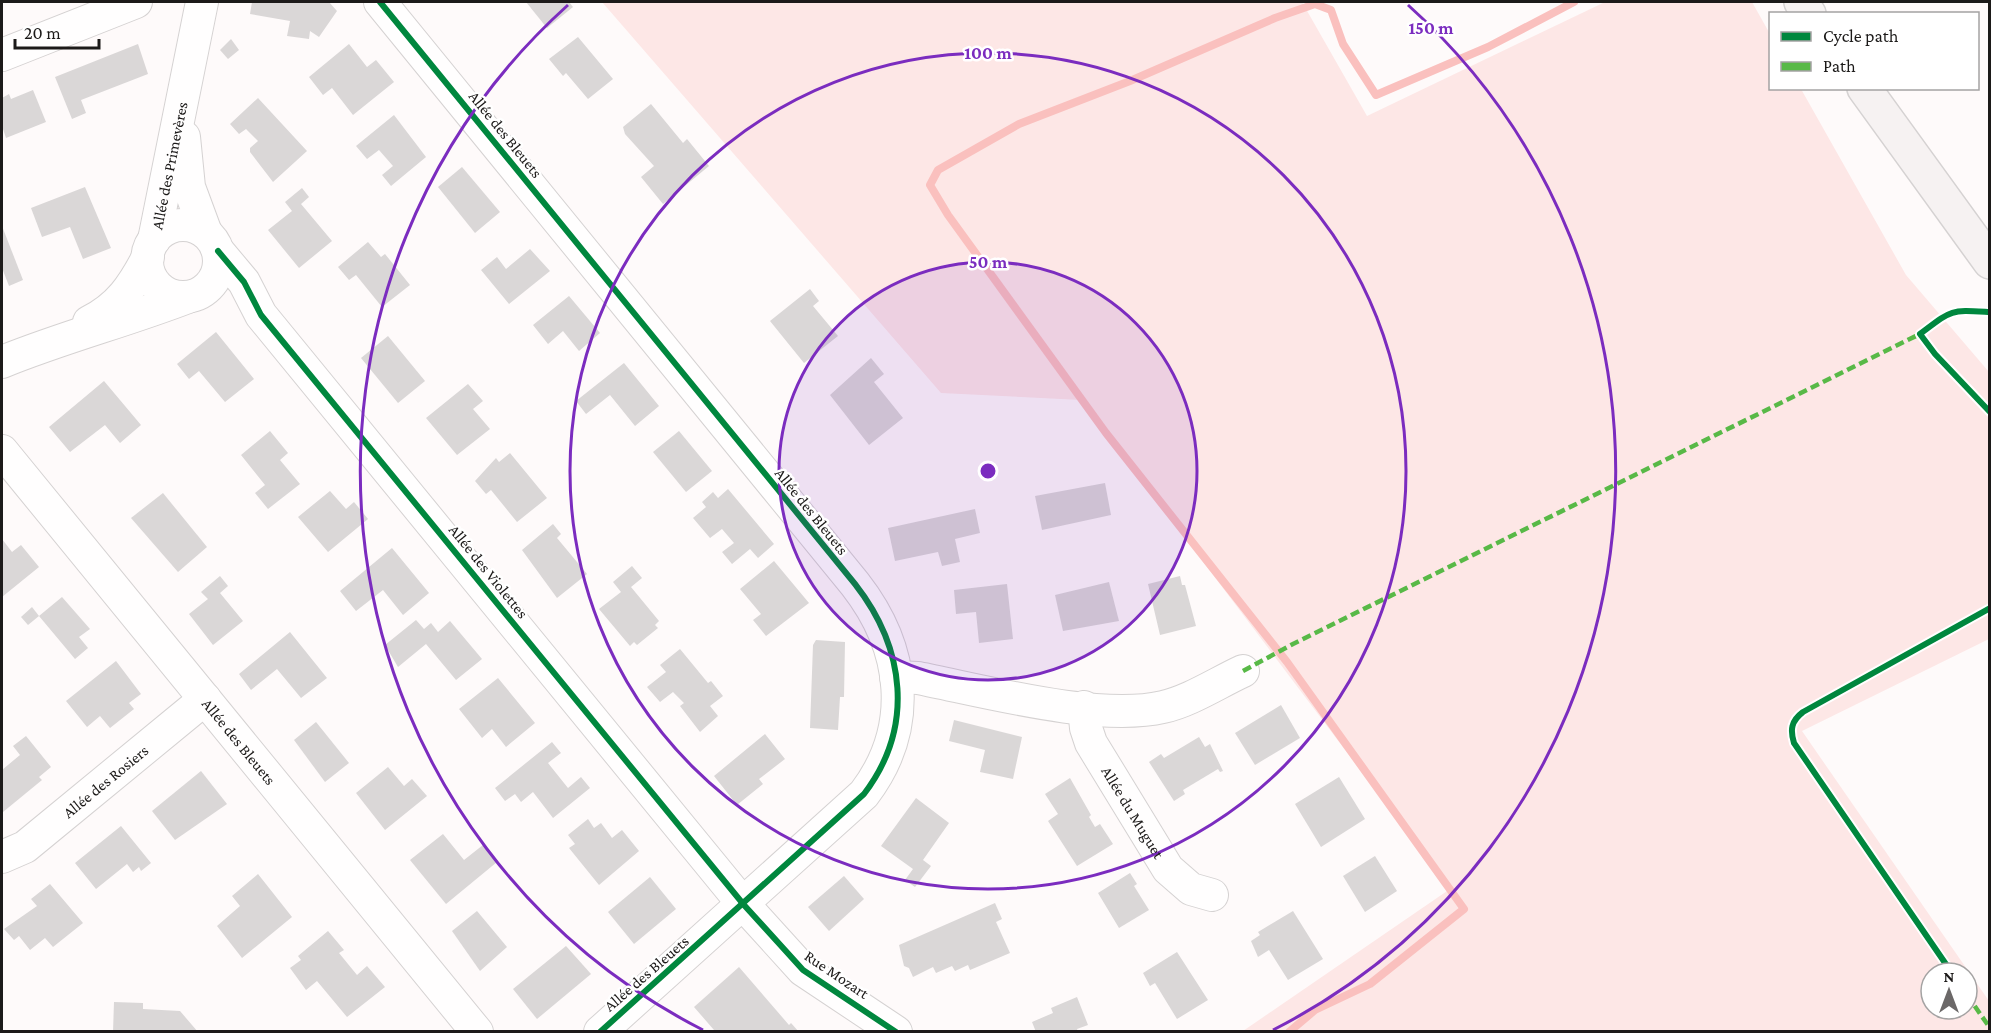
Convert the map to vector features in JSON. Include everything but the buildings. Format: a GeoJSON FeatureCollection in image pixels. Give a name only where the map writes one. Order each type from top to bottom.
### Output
{"type":"FeatureCollection","features":[{"type":"Feature","properties":{"kind":"main road"},"geometry":{"type":"LineString","coordinates":[[1865,90],[1989,262]]}},
{"type":"Feature","properties":{"kind":"street"},"geometry":{"type":"LineString","coordinates":[[2,55],[136,2]]}},
{"type":"Feature","properties":{"kind":"street","name":"Allée des Primevères"},"geometry":{"type":"LineString","coordinates":[[151,249],[202,2]]}},
{"type":"Feature","properties":{"kind":"street","name":"Allée des Bleuets"},"geometry":{"type":"LineString","coordinates":[[381,2],[864,596],[887,633],[896,677],[893,740],[886,760],[872,785],[846,813],[600,1032]]}},
{"type":"Feature","properties":{"kind":"street","name":"Allée des Primevères"},"geometry":{"type":"LineString","coordinates":[[185,91],[184,148],[187,176],[195,208],[212,242]]}},
{"type":"Feature","properties":{"kind":"street"},"geometry":{"type":"LineString","coordinates":[[2,362],[56,340],[129,320],[195,294],[217,274],[212,242],[193,227],[178,226],[165,231],[151,249],[132,287],[117,304],[56,340]]}},
{"type":"Feature","properties":{"kind":"street","name":"Allée des Violettes"},"geometry":{"type":"LineString","coordinates":[[212,242],[244,282],[261,315],[744,905]]}},
{"type":"Feature","properties":{"kind":"street"},"geometry":{"type":"LineString","coordinates":[[151,249],[150,276],[158,287],[170,295],[195,294]]}},
{"type":"Feature","properties":{"kind":"street","name":"Allée des Violettes"},"geometry":{"type":"LineString","coordinates":[[195,294],[234,296],[261,315]]}},
{"type":"Feature","properties":{"kind":"street","name":"Allée des Bleuets"},"geometry":{"type":"LineString","coordinates":[[2,451],[477,1032]]}},
{"type":"Feature","properties":{"kind":"street"},"geometry":{"type":"LineString","coordinates":[[896,677],[918,678],[1084,707],[1145,710],[1166,706],[1243,671]]}},
{"type":"Feature","properties":{"kind":"street","name":"Allée des Rosiers"},"geometry":{"type":"LineString","coordinates":[[2,857],[25,847],[205,699]]}},
{"type":"Feature","properties":{"kind":"street","name":"Allée du Muguet"},"geometry":{"type":"LineString","coordinates":[[1084,707],[1086,728],[1091,743],[1168,869],[1180,882],[1191,889],[1212,895]]}},
{"type":"Feature","properties":{"kind":"street","name":"Rue Mozart"},"geometry":{"type":"LineString","coordinates":[[744,905],[804,970],[896,1032]]}},
{"type":"Feature","properties":{"kind":"shaded area"},"geometry":{"type":"Polygon","coordinates":[[[602,2],[1302,2],[1367,116],[1605,2],[1752,2],[1769,32],[1769,90],[1802,90],[1906,275],[1989,372],[1989,639],[1802,731],[1961,961],[1919,961],[1919,1021],[1979,1021],[1979,987],[1989,1001],[1989,1031],[1243,1031],[1450,889],[1081,400],[941,393],[602,2]]]}},
{"type":"Feature","properties":{"kind":"waterway"},"geometry":{"type":"LineString","coordinates":[[1289,1032],[1315,1010],[1370,984],[1464,909],[1287,662],[1106,433],[948,215],[930,185],[938,170],[1019,124],[1130,81],[1275,18],[1315,4],[1331,10],[1343,44],[1376,95],[1488,47],[1574,2]]}},
{"type":"Feature","properties":{"kind":"marked path"},"geometry":{"type":"LineString","coordinates":[[1243,671],[1293,644],[1920,334]]}},
{"type":"Feature","properties":{"kind":"marked path"},"geometry":{"type":"LineString","coordinates":[[1979,1012],[1990,1028]]}},
{"type":"Feature","properties":{"kind":"cycle path"},"geometry":{"type":"LineString","coordinates":[[380,2],[855,584],[885,634],[893,661],[897,688],[897,715],[891,742],[880,768],[864,794],[600,1032]]}},
{"type":"Feature","properties":{"kind":"cycle path"},"geometry":{"type":"LineString","coordinates":[[218,251],[244,282],[261,315],[744,905],[803,970],[896,1032]]}},
{"type":"Feature","properties":{"kind":"cycle path"},"geometry":{"type":"LineString","coordinates":[[1990,312],[1959,311],[1952,313],[1920,334],[1935,354],[1990,412]]}},
{"type":"Feature","properties":{"kind":"cycle path"},"geometry":{"type":"LineString","coordinates":[[1944,961],[1794,743],[1792,730],[1794,722],[1803,712],[1990,608]]}}]}
